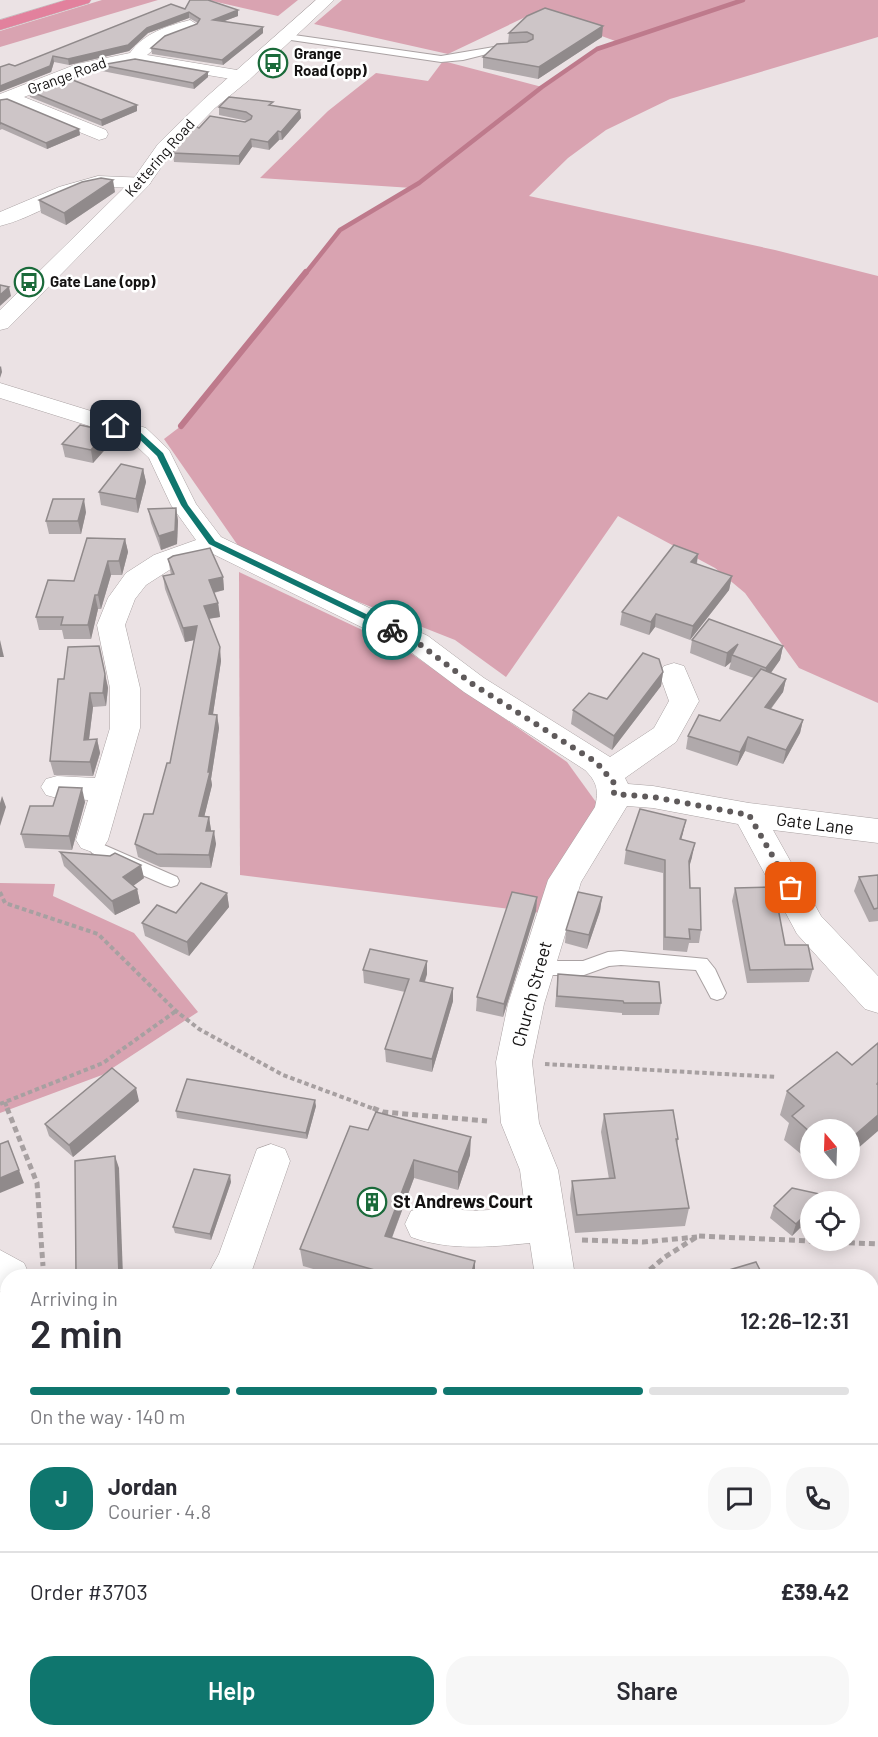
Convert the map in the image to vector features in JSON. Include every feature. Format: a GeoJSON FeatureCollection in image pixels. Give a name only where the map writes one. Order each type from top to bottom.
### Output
{"type":"FeatureCollection","features":[{"type":"Feature","properties":{"kind":"highway"},"geometry":{"type":"LineString","coordinates":[[0,18],[55,0]]}},
{"type":"Feature","properties":{"kind":"highway"},"geometry":{"type":"LineString","coordinates":[[0,25],[83,0]]}},
{"type":"Feature","properties":{"kind":"street","name":"Kettering Road"},"geometry":{"type":"LineString","coordinates":[[0,323],[141,182],[165,148],[201,118],[326,0]]}},
{"type":"Feature","properties":{"kind":"street"},"geometry":{"type":"LineString","coordinates":[[136,58],[143,46],[149,42],[190,25]]}},
{"type":"Feature","properties":{"kind":"street","name":"Grange Road"},"geometry":{"type":"LineString","coordinates":[[4,99],[90,64],[110,60],[136,58],[243,76]]}},
{"type":"Feature","properties":{"kind":"street"},"geometry":{"type":"LineString","coordinates":[[4,99],[99,134]]}},
{"type":"Feature","properties":{"kind":"street"},"geometry":{"type":"LineString","coordinates":[[0,220],[66,191],[98,182],[141,182]]}},
{"type":"Feature","properties":{"kind":"street"},"geometry":{"type":"LineString","coordinates":[[0,390],[137,433],[160,455],[184,505],[212,543],[418,643],[474,685],[596,762],[611,784],[665,735],[684,701],[675,673]]}},
{"type":"Feature","properties":{"kind":"street"},"geometry":{"type":"LineString","coordinates":[[93,840],[125,728],[125,688],[111,626],[122,598],[136,579],[164,561],[212,543]]}},
{"type":"Feature","properties":{"kind":"street","name":"Gate Lane"},"geometry":{"type":"LineString","coordinates":[[611,784],[653,797],[749,815],[878,831]]}},
{"type":"Feature","properties":{"kind":"street","name":"Church Street"},"geometry":{"type":"LineString","coordinates":[[554,1269],[539,1170],[520,1123],[514,1062],[526,1004],[565,880],[611,808],[611,784]]}},
{"type":"Feature","properties":{"kind":"street"},"geometry":{"type":"LineString","coordinates":[[57,787],[107,790]]}},
{"type":"Feature","properties":{"kind":"street"},"geometry":{"type":"LineString","coordinates":[[749,815],[809,925],[878,999]]}},
{"type":"Feature","properties":{"kind":"street"},"geometry":{"type":"LineString","coordinates":[[232,1269],[236,1263],[271,1161]]}},
{"type":"Feature","properties":{"kind":"street"},"geometry":{"type":"LineString","coordinates":[[426,1224],[458,1230],[549,1231]]}},
{"type":"Feature","properties":{"kind":"lane"},"geometry":{"type":"LineString","coordinates":[[287,37],[441,59],[463,57],[503,47],[521,47]]}},
{"type":"Feature","properties":{"kind":"lane"},"geometry":{"type":"LineString","coordinates":[[93,840],[98,849],[171,881]]}},
{"type":"Feature","properties":{"kind":"lane"},"geometry":{"type":"LineString","coordinates":[[537,968],[584,968],[608,959],[621,958],[701,964],[709,974],[717,993]]}},
{"type":"Feature","properties":{"kind":"path"},"geometry":{"type":"LineString","coordinates":[[0,892],[5,903],[98,934],[176,1011],[199,1029],[283,1075],[383,1112],[520,1123]]}},
{"type":"Feature","properties":{"kind":"path"},"geometry":{"type":"LineString","coordinates":[[43,1269],[37,1183],[2,1103],[102,1063],[176,1011]]}},
{"type":"Feature","properties":{"kind":"path"},"geometry":{"type":"LineString","coordinates":[[514,1062],[777,1077]]}},
{"type":"Feature","properties":{"kind":"path"},"geometry":{"type":"LineString","coordinates":[[549,1231],[643,1242],[698,1236],[878,1244]]}},
{"type":"Feature","properties":{"kind":"path"},"geometry":{"type":"LineString","coordinates":[[650,1269],[698,1236]]}},
{"type":"Feature","properties":{"kind":"shaded area"},"geometry":{"type":"Polygon","coordinates":[[[102,0],[158,0],[0,47],[0,31],[102,0]]]}},
{"type":"Feature","properties":{"kind":"shaded area"},"geometry":{"type":"Polygon","coordinates":[[[208,0],[298,0],[278,16],[208,0]]]}},
{"type":"Feature","properties":{"kind":"shaded area"},"geometry":{"type":"Polygon","coordinates":[[[342,0],[878,0],[878,37],[670,99],[606,130],[568,158],[529,196],[775,250],[878,276],[878,703],[799,668],[745,593],[715,568],[618,516],[506,677],[455,640],[303,580],[239,547],[164,439],[181,426],[340,230],[412,188],[260,178],[328,111],[376,73],[428,81],[443,61],[542,87],[597,49],[618,42],[536,12],[448,54],[314,24],[342,0]]]}},
{"type":"Feature","properties":{"kind":"shaded area"},"geometry":{"type":"Polygon","coordinates":[[[239,572],[409,652],[567,762],[601,809],[541,913],[240,875],[239,572]]]}},
{"type":"Feature","properties":{"kind":"shaded area"},"geometry":{"type":"Polygon","coordinates":[[[0,883],[55,884],[53,896],[134,933],[198,1012],[102,1075],[0,1113],[0,883]]]}},
{"type":"Feature","properties":{"kind":"building"},"geometry":{"type":"Polygon","coordinates":[[[190,0],[208,0],[238,10],[213,20],[263,27],[222,60],[151,48],[165,36],[197,24],[200,19],[189,12],[147,28],[128,45],[68,59],[53,56],[50,66],[0,86],[0,67],[9,64],[15,66],[171,4],[185,9],[190,0]]]}},
{"type":"Feature","properties":{"kind":"building"},"geometry":{"type":"Polygon","coordinates":[[[545,8],[603,26],[539,67],[483,57],[497,44],[527,42],[533,39],[533,35],[527,32],[509,33],[527,16],[545,8]]]}},
{"type":"Feature","properties":{"kind":"building"},"geometry":{"type":"Polygon","coordinates":[[[135,59],[208,72],[193,83],[101,65],[135,59]]]}},
{"type":"Feature","properties":{"kind":"building"},"geometry":{"type":"Polygon","coordinates":[[[65,77],[137,105],[101,120],[29,91],[65,77]]]}},
{"type":"Feature","properties":{"kind":"building"},"geometry":{"type":"Polygon","coordinates":[[[229,97],[273,102],[269,105],[300,110],[281,132],[278,131],[268,142],[251,139],[239,156],[173,153],[181,136],[193,125],[199,128],[210,116],[245,122],[251,119],[252,116],[246,112],[219,107],[229,97]]]}},
{"type":"Feature","properties":{"kind":"building"},"geometry":{"type":"Polygon","coordinates":[[[7,99],[79,129],[46,143],[0,124],[0,100],[7,99]]]}},
{"type":"Feature","properties":{"kind":"building"},"geometry":{"type":"Polygon","coordinates":[[[101,178],[113,180],[64,213],[39,200],[82,182],[101,178]]]}},
{"type":"Feature","properties":{"kind":"building"},"geometry":{"type":"Polygon","coordinates":[[[0,285],[9,287],[0,295],[0,285]]]}},
{"type":"Feature","properties":{"kind":"building"},"geometry":{"type":"Polygon","coordinates":[[[80,425],[108,431],[91,450],[62,444],[80,425]]]}},
{"type":"Feature","properties":{"kind":"building"},"geometry":{"type":"Polygon","coordinates":[[[121,464],[143,469],[136,499],[99,492],[121,464]]]}},
{"type":"Feature","properties":{"kind":"building"},"geometry":{"type":"Polygon","coordinates":[[[53,499],[84,499],[78,521],[46,521],[53,499]]]}},
{"type":"Feature","properties":{"kind":"building"},"geometry":{"type":"Polygon","coordinates":[[[176,508],[175,531],[159,536],[148,509],[176,508]]]}},
{"type":"Feature","properties":{"kind":"building"},"geometry":{"type":"Polygon","coordinates":[[[87,538],[125,539],[119,561],[108,561],[98,595],[95,595],[88,625],[61,625],[63,617],[36,617],[48,580],[74,581],[87,538]]]}},
{"type":"Feature","properties":{"kind":"building"},"geometry":{"type":"Polygon","coordinates":[[[674,545],[698,554],[691,562],[732,576],[693,626],[656,614],[651,622],[622,612],[674,545]]]}},
{"type":"Feature","properties":{"kind":"building"},"geometry":{"type":"Polygon","coordinates":[[[210,548],[223,577],[209,580],[218,603],[204,606],[220,647],[209,714],[217,715],[208,772],[210,772],[199,816],[209,817],[206,831],[214,831],[209,855],[157,854],[135,844],[144,814],[153,814],[167,763],[170,763],[197,626],[183,628],[163,576],[174,574],[168,559],[173,556],[210,548]]]}},
{"type":"Feature","properties":{"kind":"building"},"geometry":{"type":"Polygon","coordinates":[[[709,619],[783,646],[766,668],[732,655],[738,644],[727,653],[692,640],[709,619]]]}},
{"type":"Feature","properties":{"kind":"building"},"geometry":{"type":"Polygon","coordinates":[[[99,646],[105,674],[103,693],[90,693],[84,740],[97,739],[90,762],[50,761],[58,679],[64,679],[68,647],[99,646]]]}},
{"type":"Feature","properties":{"kind":"building"},"geometry":{"type":"Polygon","coordinates":[[[643,653],[659,659],[663,672],[614,736],[573,710],[589,693],[607,699],[643,653]]]}},
{"type":"Feature","properties":{"kind":"building"},"geometry":{"type":"Polygon","coordinates":[[[761,669],[786,679],[765,707],[803,720],[786,750],[748,737],[740,752],[688,736],[699,715],[720,721],[761,669]]]}},
{"type":"Feature","properties":{"kind":"building"},"geometry":{"type":"Polygon","coordinates":[[[59,787],[82,788],[69,836],[21,834],[30,806],[53,806],[59,787]]]}},
{"type":"Feature","properties":{"kind":"building"},"geometry":{"type":"Polygon","coordinates":[[[640,809],[686,820],[680,839],[695,843],[689,861],[690,888],[700,888],[701,930],[689,929],[690,939],[665,937],[665,860],[626,850],[640,809]]]}},
{"type":"Feature","properties":{"kind":"building"},"geometry":{"type":"Polygon","coordinates":[[[60,852],[110,856],[115,853],[141,865],[123,877],[137,889],[112,901],[60,852]]]}},
{"type":"Feature","properties":{"kind":"building"},"geometry":{"type":"Polygon","coordinates":[[[878,875],[878,908],[874,909],[859,877],[878,875]]]}},
{"type":"Feature","properties":{"kind":"building"},"geometry":{"type":"Polygon","coordinates":[[[201,883],[227,893],[187,942],[142,923],[157,905],[176,913],[201,883]]]}},
{"type":"Feature","properties":{"kind":"building"},"geometry":{"type":"Polygon","coordinates":[[[774,887],[785,945],[808,945],[813,969],[750,970],[735,888],[774,887]]]}},
{"type":"Feature","properties":{"kind":"building"},"geometry":{"type":"Polygon","coordinates":[[[512,892],[537,897],[504,1004],[477,997],[512,892]]]}},
{"type":"Feature","properties":{"kind":"building"},"geometry":{"type":"Polygon","coordinates":[[[578,892],[602,897],[589,935],[566,930],[578,892]]]}},
{"type":"Feature","properties":{"kind":"building"},"geometry":{"type":"Polygon","coordinates":[[[370,949],[427,961],[420,981],[453,988],[432,1059],[385,1049],[409,979],[363,970],[370,949]]]}},
{"type":"Feature","properties":{"kind":"building"},"geometry":{"type":"Polygon","coordinates":[[[558,974],[659,982],[661,1003],[624,1003],[623,1001],[557,996],[558,974]]]}},
{"type":"Feature","properties":{"kind":"building"},"geometry":{"type":"Polygon","coordinates":[[[878,1043],[878,1115],[860,1131],[860,1119],[800,1119],[800,1123],[792,1116],[804,1106],[787,1091],[837,1052],[852,1065],[878,1043]]]}},
{"type":"Feature","properties":{"kind":"building"},"geometry":{"type":"Polygon","coordinates":[[[112,1068],[136,1088],[69,1145],[45,1124],[112,1068]]]}},
{"type":"Feature","properties":{"kind":"building"},"geometry":{"type":"Polygon","coordinates":[[[187,1079],[315,1100],[306,1133],[176,1111],[187,1079]]]}},
{"type":"Feature","properties":{"kind":"building"},"geometry":{"type":"Polygon","coordinates":[[[673,1110],[689,1208],[577,1215],[572,1181],[615,1178],[604,1114],[673,1110]]]}},
{"type":"Feature","properties":{"kind":"building","name":"St Andrews Court"},"geometry":{"type":"Polygon","coordinates":[[[376,1112],[471,1137],[458,1172],[414,1160],[385,1236],[475,1261],[473,1269],[371,1269],[300,1249],[350,1126],[368,1130],[376,1112]]]}},
{"type":"Feature","properties":{"kind":"building"},"geometry":{"type":"Polygon","coordinates":[[[8,1141],[19,1170],[0,1178],[0,1144],[8,1141]]]}},
{"type":"Feature","properties":{"kind":"building"},"geometry":{"type":"Polygon","coordinates":[[[115,1156],[119,1269],[76,1269],[75,1161],[115,1156]]]}},
{"type":"Feature","properties":{"kind":"building"},"geometry":{"type":"Polygon","coordinates":[[[194,1169],[230,1175],[210,1234],[173,1227],[194,1169]]]}},
{"type":"Feature","properties":{"kind":"building"},"geometry":{"type":"Polygon","coordinates":[[[792,1188],[806,1191],[800,1191],[800,1220],[796,1224],[774,1206],[792,1188]]]}},
{"type":"Feature","properties":{"kind":"building"},"geometry":{"type":"Polygon","coordinates":[[[756,1262],[760,1269],[732,1269],[756,1262]]]}},
{"type":"Feature","properties":{"kind":"waterway"},"geometry":{"type":"LineString","coordinates":[[305,274],[340,230],[419,183],[542,87],[597,49],[743,0]]}},
{"type":"Feature","properties":{"kind":"waterway"},"geometry":{"type":"LineString","coordinates":[[181,426],[306,272]]}},
{"type":"Feature","properties":{"kind":"way so far"},"geometry":{"type":"LineString","coordinates":[[392,630],[418,643],[474,685],[596,762],[614,783],[614,794],[653,797],[749,815],[791,888]]}},
{"type":"Feature","properties":{"kind":"place","name":"Grange Road (opp)"},"geometry":{"type":"Point","coordinates":[273,63]}},
{"type":"Feature","properties":{"kind":"place","name":"Gate Lane (opp)"},"geometry":{"type":"Point","coordinates":[29,282]}},
{"type":"Feature","properties":{"kind":"place","name":"St Andrews Court"},"geometry":{"type":"Point","coordinates":[372,1202]}},
{"type":"Feature","properties":{"kind":"route"},"geometry":{"type":"LineString","coordinates":[[116,426],[137,433],[160,455],[184,505],[212,543],[392,630]]}}]}
